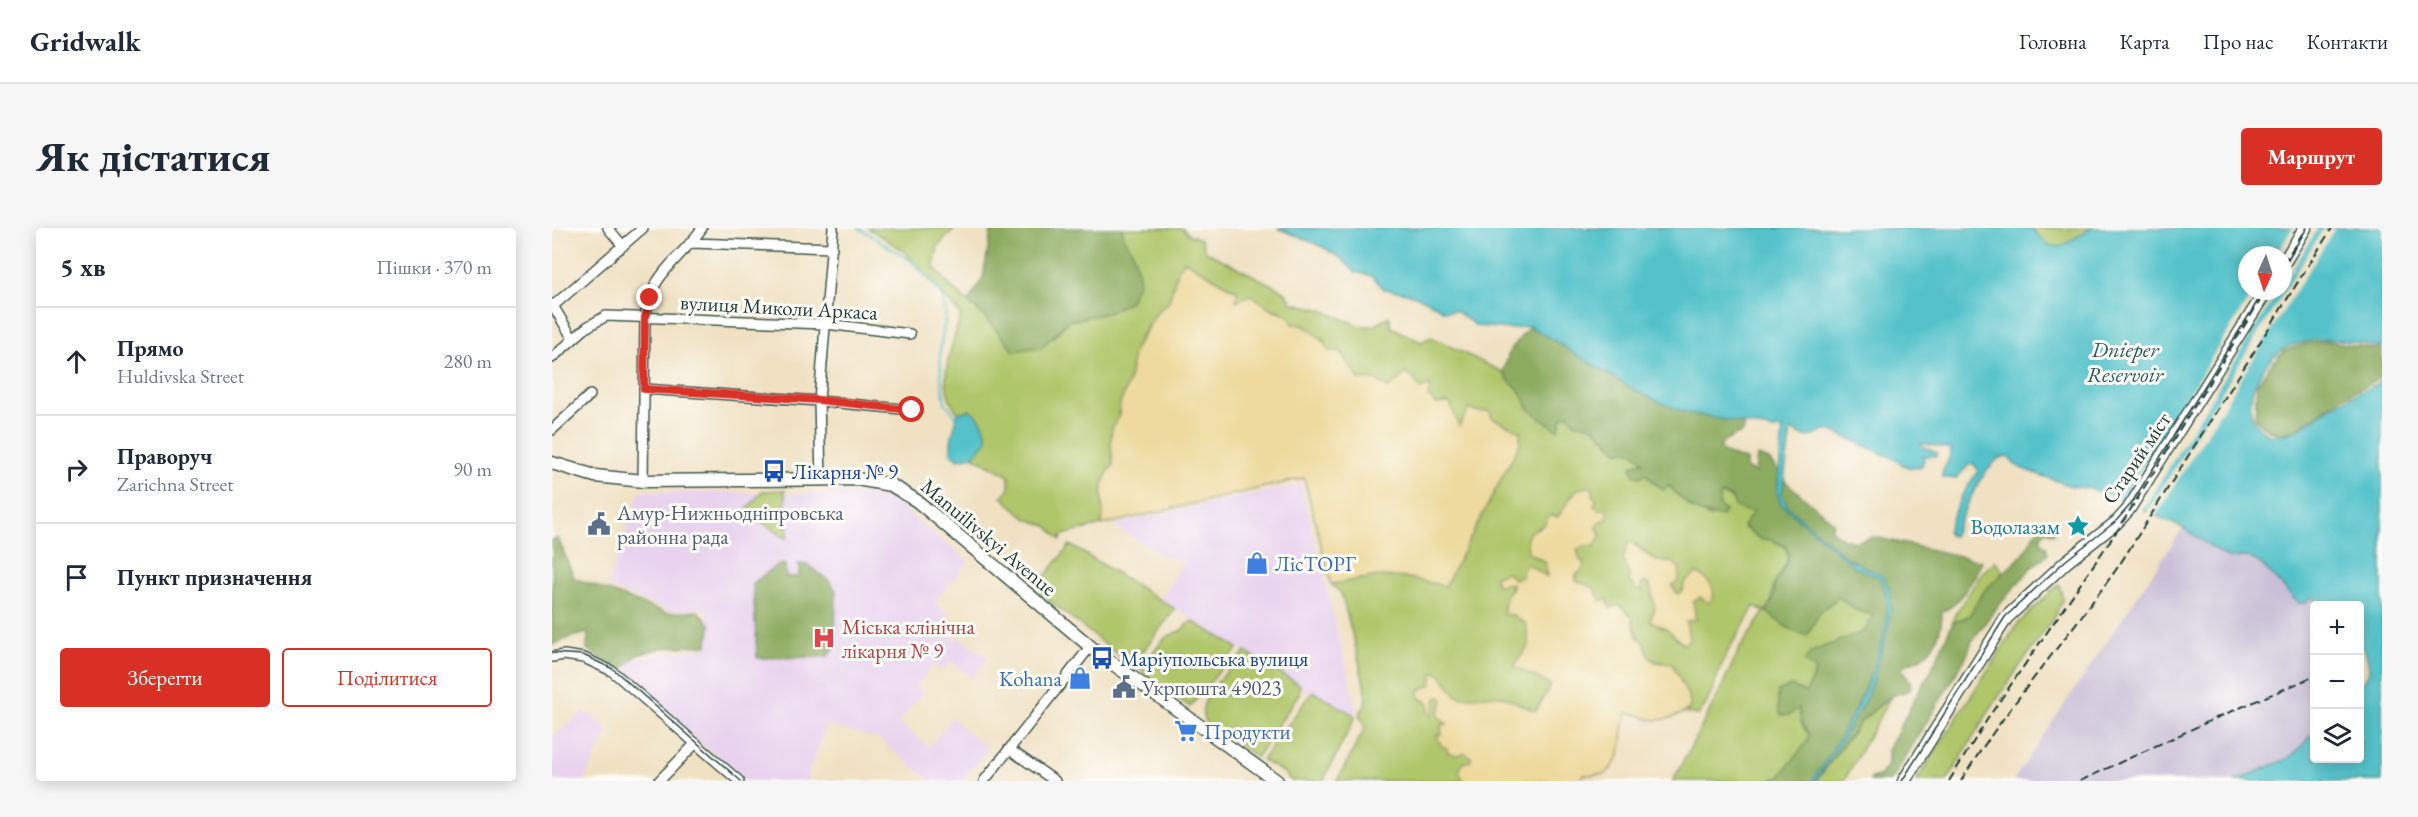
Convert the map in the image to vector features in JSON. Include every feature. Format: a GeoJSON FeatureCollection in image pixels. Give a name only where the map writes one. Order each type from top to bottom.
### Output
{"type":"FeatureCollection","features":[{"type":"Feature","properties":{"kind":"main road"},"geometry":{"type":"LineString","coordinates":[[2292,249],[2305,228]]}},
{"type":"Feature","properties":{"kind":"main road","name":"Старий міст"},"geometry":{"type":"LineString","coordinates":[[1904,781],[2006,618],[2128,510],[2260,300]]}},
{"type":"Feature","properties":{"kind":"main road","name":"Manuilivskyi Avenue"},"geometry":{"type":"LineString","coordinates":[[552,463],[595,476],[643,481],[821,479],[875,481],[904,492],[1090,647],[1277,781]]}},
{"type":"Feature","properties":{"kind":"street"},"geometry":{"type":"LineString","coordinates":[[608,228],[623,246]]}},
{"type":"Feature","properties":{"kind":"street"},"geometry":{"type":"LineString","coordinates":[[573,339],[553,305],[643,228]]}},
{"type":"Feature","properties":{"kind":"street"},"geometry":{"type":"LineString","coordinates":[[643,481],[645,318],[650,298],[658,281],[692,243],[702,228]]}},
{"type":"Feature","properties":{"kind":"street"},"geometry":{"type":"LineString","coordinates":[[821,479],[819,400],[833,228]]}},
{"type":"Feature","properties":{"kind":"street"},"geometry":{"type":"LineString","coordinates":[[692,243],[832,248]]}},
{"type":"Feature","properties":{"kind":"street","name":"вулиця Миколи Аркаса"},"geometry":{"type":"LineString","coordinates":[[552,358],[587,327],[606,316],[826,324],[910,334]]}},
{"type":"Feature","properties":{"kind":"street"},"geometry":{"type":"LineString","coordinates":[[644,389],[819,400],[912,410]]}},
{"type":"Feature","properties":{"kind":"street"},"geometry":{"type":"LineString","coordinates":[[552,430],[590,395]]}},
{"type":"Feature","properties":{"kind":"street"},"geometry":{"type":"LineString","coordinates":[[984,781],[1090,647]]}},
{"type":"Feature","properties":{"kind":"street"},"geometry":{"type":"LineString","coordinates":[[552,657],[564,655],[584,658],[599,663],[617,674],[739,781]]}},
{"type":"Feature","properties":{"kind":"street"},"geometry":{"type":"LineString","coordinates":[[659,781],[696,743]]}},
{"type":"Feature","properties":{"kind":"street"},"geometry":{"type":"LineString","coordinates":[[1009,749],[1055,781]]}},
{"type":"Feature","properties":{"kind":"shaded area"},"geometry":{"type":"Polygon","coordinates":[[[1301,484],[1357,711],[1354,715],[1313,691],[1303,692],[1300,685],[1161,600],[1183,562],[1172,555],[1169,559],[1112,525],[1301,484]]]}},
{"type":"Feature","properties":{"kind":"shaded area","name":"Міська клінічна лікарня № 9"},"geometry":{"type":"Polygon","coordinates":[[[640,491],[865,494],[889,498],[969,561],[935,602],[950,615],[940,628],[954,639],[960,638],[988,658],[972,678],[950,661],[942,671],[933,665],[916,687],[923,693],[898,723],[929,747],[952,718],[988,749],[962,781],[931,781],[879,739],[827,725],[808,773],[808,781],[745,781],[650,700],[621,673],[634,659],[708,647],[706,608],[669,611],[607,587],[640,491]]]}},
{"type":"Feature","properties":{"kind":"shaded area"},"geometry":{"type":"Polygon","coordinates":[[[2183,528],[2228,558],[2248,557],[2260,563],[2305,603],[2309,598],[2314,597],[2319,601],[2310,601],[2310,736],[2287,759],[2235,781],[2013,781],[2183,528]]]}},
{"type":"Feature","properties":{"kind":"shaded area"},"geometry":{"type":"Polygon","coordinates":[[[584,711],[609,729],[584,781],[552,781],[552,737],[584,711]]]}},
{"type":"Feature","properties":{"kind":"green space"},"geometry":{"type":"Polygon","coordinates":[[[868,228],[955,228],[938,246],[934,267],[950,286],[984,316],[1014,351],[1054,337],[1068,321],[1077,320],[1133,253],[1123,236],[1122,228],[1182,228],[1188,234],[1201,239],[1205,251],[1284,291],[1293,303],[1319,309],[1360,326],[1374,326],[1389,316],[1391,327],[1421,342],[1431,337],[1503,372],[1518,388],[1530,410],[1558,429],[1562,417],[1568,414],[1573,419],[1593,426],[1618,451],[1629,451],[1638,456],[1643,462],[1637,465],[1656,485],[1670,486],[1688,504],[1710,517],[1725,511],[1720,507],[1719,499],[1722,494],[1755,511],[1743,527],[1760,539],[1771,540],[1785,546],[1787,552],[1786,562],[1774,585],[1766,611],[1791,629],[1807,635],[1819,614],[1838,597],[1874,615],[1865,631],[1811,652],[1807,664],[1816,669],[1806,693],[1791,686],[1804,729],[1809,734],[1807,742],[1779,778],[1768,781],[1673,781],[1740,648],[1765,611],[1754,606],[1726,655],[1703,708],[1698,715],[1686,713],[1690,707],[1689,698],[1672,664],[1657,662],[1649,657],[1642,647],[1631,617],[1625,610],[1619,605],[1610,609],[1576,581],[1580,561],[1577,549],[1587,545],[1595,546],[1600,535],[1597,527],[1599,515],[1597,510],[1589,503],[1572,496],[1558,517],[1550,516],[1544,525],[1536,528],[1534,557],[1545,561],[1547,578],[1526,565],[1521,577],[1514,579],[1510,577],[1507,582],[1512,582],[1503,614],[1513,615],[1526,624],[1529,645],[1551,685],[1535,711],[1502,696],[1465,698],[1456,696],[1447,682],[1434,672],[1431,685],[1422,700],[1429,703],[1431,716],[1435,698],[1441,697],[1443,700],[1438,716],[1448,724],[1441,725],[1442,735],[1437,735],[1449,748],[1466,753],[1471,757],[1471,761],[1460,772],[1464,781],[1337,781],[1365,728],[1359,714],[1365,706],[1366,693],[1341,593],[1331,584],[1378,576],[1409,578],[1445,586],[1520,443],[1520,431],[1492,418],[1490,411],[1479,412],[1470,409],[1459,427],[1450,403],[1436,404],[1419,389],[1414,379],[1398,381],[1388,389],[1376,381],[1358,380],[1356,373],[1343,360],[1329,351],[1323,339],[1309,329],[1293,324],[1282,312],[1270,308],[1251,295],[1235,302],[1238,291],[1185,261],[1178,269],[1169,302],[1157,312],[1139,339],[1131,364],[1129,381],[1120,404],[1119,417],[1112,428],[1113,465],[1104,480],[1102,525],[1062,535],[1061,540],[1047,526],[1027,519],[1002,497],[1009,489],[1009,476],[973,456],[987,440],[986,431],[978,416],[970,410],[958,413],[947,390],[947,365],[961,315],[903,250],[868,228]],[[1636,544],[1629,580],[1642,591],[1641,584],[1644,582],[1650,585],[1655,608],[1652,614],[1659,626],[1666,628],[1683,645],[1689,639],[1686,621],[1695,613],[1692,602],[1700,597],[1697,574],[1684,583],[1683,591],[1677,594],[1672,585],[1674,563],[1656,561],[1636,544]]]}},
{"type":"Feature","properties":{"kind":"green space"},"geometry":{"type":"Polygon","coordinates":[[[999,228],[1122,228],[1123,236],[1133,253],[1140,279],[1130,301],[1108,313],[1068,321],[1042,347],[1014,351],[984,316],[968,302],[983,278],[991,232],[999,228]]]}},
{"type":"Feature","properties":{"kind":"green space"},"geometry":{"type":"Polygon","coordinates":[[[2031,228],[2092,228],[2060,247],[2048,245],[2031,228]]]}},
{"type":"Feature","properties":{"kind":"green space"},"geometry":{"type":"Polygon","coordinates":[[[1530,326],[1633,389],[1685,412],[1745,423],[1743,432],[1723,442],[1720,448],[1724,453],[1746,460],[1746,468],[1755,473],[1757,456],[1769,460],[1787,483],[1833,522],[1831,530],[1844,539],[1855,542],[1874,537],[1982,561],[1960,598],[1948,609],[1942,611],[1941,625],[1934,645],[1925,655],[1901,668],[1911,682],[1910,690],[1891,696],[1861,721],[1816,781],[1768,781],[1779,778],[1807,742],[1809,735],[1801,722],[1799,708],[1789,715],[1781,715],[1778,708],[1778,691],[1791,686],[1806,693],[1816,670],[1805,660],[1811,652],[1865,631],[1873,615],[1857,611],[1838,597],[1819,614],[1807,635],[1791,629],[1770,615],[1766,611],[1773,601],[1775,583],[1786,565],[1789,554],[1785,546],[1771,540],[1760,539],[1743,526],[1754,511],[1745,511],[1735,507],[1732,497],[1722,494],[1719,499],[1720,507],[1725,511],[1722,516],[1706,514],[1692,508],[1670,486],[1663,490],[1647,475],[1639,477],[1634,474],[1631,466],[1643,462],[1641,459],[1632,452],[1618,451],[1595,428],[1583,424],[1576,425],[1568,414],[1562,417],[1558,430],[1530,410],[1518,388],[1503,372],[1510,350],[1530,326]]]}},
{"type":"Feature","properties":{"kind":"green space"},"geometry":{"type":"Polygon","coordinates":[[[2326,341],[2382,350],[2382,376],[2341,398],[2298,428],[2275,433],[2265,428],[2255,417],[2257,384],[2284,351],[2305,344],[2326,341]]]}},
{"type":"Feature","properties":{"kind":"green space"},"geometry":{"type":"Polygon","coordinates":[[[785,490],[788,538],[746,511],[762,491],[785,490]]]}},
{"type":"Feature","properties":{"kind":"green space"},"geometry":{"type":"Polygon","coordinates":[[[2045,521],[2057,527],[2053,534],[2046,531],[2041,537],[2041,543],[2046,546],[2048,554],[2031,568],[1993,612],[1972,641],[1966,657],[1891,781],[1870,781],[1879,776],[1888,765],[1888,750],[1930,673],[1953,622],[1970,615],[1982,594],[2022,555],[2045,521]]]}},
{"type":"Feature","properties":{"kind":"green space"},"geometry":{"type":"Polygon","coordinates":[[[558,538],[574,578],[666,613],[698,611],[711,625],[707,645],[661,648],[637,655],[620,671],[587,649],[588,633],[552,645],[552,540],[558,538]]]}},
{"type":"Feature","properties":{"kind":"green space"},"geometry":{"type":"Polygon","coordinates":[[[1070,545],[1175,609],[1132,666],[1035,589],[1070,545]]]}},
{"type":"Feature","properties":{"kind":"green space"},"geometry":{"type":"Polygon","coordinates":[[[1995,561],[2002,569],[2002,575],[1979,598],[1971,613],[1953,622],[1954,616],[1982,573],[1995,561]]]}},
{"type":"Feature","properties":{"kind":"green space"},"geometry":{"type":"Polygon","coordinates":[[[785,564],[786,577],[799,577],[799,564],[808,565],[829,581],[836,591],[835,647],[827,657],[757,658],[753,583],[776,566],[785,564]]]}},
{"type":"Feature","properties":{"kind":"green space"},"geometry":{"type":"Polygon","coordinates":[[[2059,584],[2063,600],[2052,620],[1992,706],[1947,781],[1916,781],[2017,625],[2059,584]]]}},
{"type":"Feature","properties":{"kind":"green space"},"geometry":{"type":"Polygon","coordinates":[[[1192,621],[1238,648],[1190,707],[1138,669],[1166,637],[1180,631],[1192,621]]]}},
{"type":"Feature","properties":{"kind":"green space"},"geometry":{"type":"Polygon","coordinates":[[[1245,652],[1300,685],[1299,694],[1256,758],[1226,734],[1211,726],[1203,717],[1203,708],[1214,687],[1245,652]]]}},
{"type":"Feature","properties":{"kind":"green space"},"geometry":{"type":"Polygon","coordinates":[[[1313,691],[1354,715],[1355,718],[1323,781],[1291,781],[1285,773],[1262,760],[1313,691]]]}},
{"type":"Feature","properties":{"kind":"green space"},"geometry":{"type":"Polygon","coordinates":[[[1891,696],[1844,781],[1816,781],[1861,721],[1891,696]]]}},
{"type":"Feature","properties":{"kind":"sand"},"geometry":{"type":"Polygon","coordinates":[[[1185,261],[1238,292],[1236,301],[1251,295],[1270,308],[1289,316],[1293,324],[1309,329],[1323,341],[1329,351],[1341,351],[1359,380],[1376,380],[1388,388],[1405,373],[1414,379],[1420,389],[1431,385],[1428,396],[1436,404],[1450,403],[1459,426],[1469,409],[1479,412],[1490,411],[1492,418],[1520,431],[1520,443],[1445,586],[1409,578],[1378,576],[1331,584],[1304,478],[1102,525],[1104,480],[1113,465],[1112,428],[1119,417],[1120,404],[1129,381],[1133,352],[1157,312],[1169,302],[1178,269],[1185,261]]]}},
{"type":"Feature","properties":{"kind":"sand"},"geometry":{"type":"Polygon","coordinates":[[[1585,487],[1593,488],[1593,496],[1596,499],[1594,506],[1599,510],[1605,508],[1608,515],[1606,520],[1600,521],[1597,527],[1600,535],[1595,546],[1587,545],[1577,549],[1580,561],[1585,563],[1576,575],[1576,581],[1594,588],[1601,601],[1607,599],[1610,608],[1619,605],[1632,617],[1637,637],[1644,642],[1650,658],[1655,662],[1672,664],[1689,698],[1690,707],[1677,716],[1659,720],[1627,713],[1618,758],[1606,774],[1583,775],[1580,781],[1464,781],[1459,772],[1463,763],[1471,761],[1471,757],[1465,753],[1456,755],[1447,752],[1447,748],[1441,746],[1437,735],[1442,734],[1441,725],[1447,724],[1438,716],[1443,700],[1441,697],[1436,698],[1432,717],[1429,714],[1429,703],[1419,697],[1419,690],[1431,685],[1434,672],[1440,674],[1457,696],[1500,696],[1536,711],[1551,685],[1514,666],[1529,645],[1526,624],[1513,615],[1503,614],[1507,593],[1512,589],[1512,583],[1497,585],[1494,577],[1507,572],[1513,579],[1521,577],[1525,565],[1529,565],[1547,577],[1545,561],[1528,553],[1527,538],[1530,532],[1544,525],[1550,515],[1558,517],[1576,490],[1585,487]]]}},
{"type":"Feature","properties":{"kind":"sand"},"geometry":{"type":"Polygon","coordinates":[[[1629,541],[1656,561],[1674,563],[1680,569],[1678,581],[1672,585],[1677,594],[1683,591],[1684,583],[1697,573],[1712,586],[1713,594],[1709,603],[1700,597],[1693,602],[1696,619],[1686,621],[1689,639],[1684,645],[1666,628],[1650,621],[1655,608],[1650,585],[1644,582],[1641,584],[1642,592],[1635,588],[1629,580],[1623,559],[1629,541]]]}},
{"type":"Feature","properties":{"kind":"water","name":"Dnieper Reservoir"},"geometry":{"type":"Polygon","coordinates":[[[1277,228],[2031,228],[2048,245],[2060,247],[2092,228],[2382,228],[2382,348],[2336,340],[2309,341],[2288,347],[2275,356],[2261,372],[2252,393],[2251,413],[2258,426],[2268,435],[2287,434],[2334,405],[2377,384],[2382,379],[2382,781],[2235,781],[2287,759],[2310,736],[2310,763],[2364,763],[2364,680],[2368,675],[2369,667],[2364,649],[2364,601],[2318,601],[2312,597],[2305,603],[2298,603],[2260,563],[2248,557],[2228,558],[2183,528],[2113,496],[2071,486],[2023,469],[2014,464],[2009,457],[1999,458],[1984,475],[1972,494],[1953,536],[1949,535],[1947,531],[1961,497],[1978,471],[1974,464],[1970,464],[1955,479],[1942,477],[1951,449],[1921,443],[1923,447],[1937,453],[1936,456],[1923,456],[1921,467],[1913,468],[1832,431],[1824,430],[1808,437],[1791,430],[1782,495],[1788,507],[1849,559],[1883,576],[1889,588],[1891,601],[1886,637],[1867,695],[1834,752],[1815,781],[1812,781],[1839,739],[1868,682],[1879,653],[1886,624],[1887,599],[1880,578],[1855,567],[1781,504],[1777,492],[1783,429],[1774,430],[1685,412],[1666,405],[1633,389],[1530,326],[1509,329],[1476,326],[1456,311],[1444,311],[1428,301],[1407,293],[1384,289],[1372,276],[1355,272],[1342,259],[1323,247],[1277,228]]]}},
{"type":"Feature","properties":{"kind":"water"},"geometry":{"type":"Polygon","coordinates":[[[970,410],[982,423],[987,440],[973,456],[958,459],[951,453],[951,441],[958,413],[970,410]]]}},
{"type":"Feature","properties":{"kind":"pier"},"geometry":{"type":"Polygon","coordinates":[[[2293,228],[2318,228],[2292,270],[2292,246],[2282,246],[2293,228]]]}},
{"type":"Feature","properties":{"kind":"pier"},"geometry":{"type":"Polygon","coordinates":[[[2324,228],[2335,228],[2292,297],[2292,279],[2324,228]]]}},
{"type":"Feature","properties":{"kind":"pier"},"geometry":{"type":"Polygon","coordinates":[[[2248,300],[2272,300],[2141,512],[2120,503],[2248,300]]]}},
{"type":"Feature","properties":{"kind":"pier"},"geometry":{"type":"Polygon","coordinates":[[[2279,300],[2290,300],[2154,518],[2146,514],[2279,300]]]}},
{"type":"Feature","properties":{"kind":"waterway"},"geometry":{"type":"LineString","coordinates":[[859,228],[913,262],[941,293],[946,313],[940,351],[941,377],[945,402],[957,418]]}},
{"type":"Feature","properties":{"kind":"tram line"},"geometry":{"type":"LineString","coordinates":[[2292,252],[2307,228]]}},
{"type":"Feature","properties":{"kind":"tram line"},"geometry":{"type":"LineString","coordinates":[[1902,781],[2005,617],[2065,561],[2115,522],[2131,504],[2258,300]]}},
{"type":"Feature","properties":{"kind":"tram line"},"geometry":{"type":"LineString","coordinates":[[552,653],[583,655],[613,669],[741,781]]}},
{"type":"Feature","properties":{"kind":"railway"},"geometry":{"type":"LineString","coordinates":[[2292,250],[2306,228]]}},
{"type":"Feature","properties":{"kind":"railway"},"geometry":{"type":"LineString","coordinates":[[1961,781],[1998,725],[2120,564],[2332,228]]}},
{"type":"Feature","properties":{"kind":"railway"},"geometry":{"type":"LineString","coordinates":[[1949,781],[1990,715],[2119,528],[2260,300]]}},
{"type":"Feature","properties":{"kind":"railway"},"geometry":{"type":"LineString","coordinates":[[2080,781],[2216,718],[2310,678]]}},
{"type":"Feature","properties":{"kind":"place","name":"Лікарня № 9"},"geometry":{"type":"Point","coordinates":[774,471]}},
{"type":"Feature","properties":{"kind":"place","name":"Амур-Нижньодніпровська районна рада"},"geometry":{"type":"Point","coordinates":[599,524]}},
{"type":"Feature","properties":{"kind":"place","name":"Водолазам"},"geometry":{"type":"Point","coordinates":[2078,526]}},
{"type":"Feature","properties":{"kind":"place","name":"ЛісТОРГ"},"geometry":{"type":"Point","coordinates":[1257,563]}},
{"type":"Feature","properties":{"kind":"place","name":"Міська клінічна лікарня № 9"},"geometry":{"type":"Point","coordinates":[824,638]}},
{"type":"Feature","properties":{"kind":"place","name":"Маріупольська вулиця"},"geometry":{"type":"Point","coordinates":[1102,658]}},
{"type":"Feature","properties":{"kind":"place","name":"Kohana"},"geometry":{"type":"Point","coordinates":[1080,678]}},
{"type":"Feature","properties":{"kind":"place","name":"Укрпошта 49023"},"geometry":{"type":"Point","coordinates":[1124,687]}},
{"type":"Feature","properties":{"kind":"place","name":"Продукти"},"geometry":{"type":"Point","coordinates":[1186,731]}},
{"type":"Feature","properties":{"kind":"route"},"geometry":{"type":"LineString","coordinates":[[650,298],[645,318],[644,389],[819,400],[912,410]]}}]}
